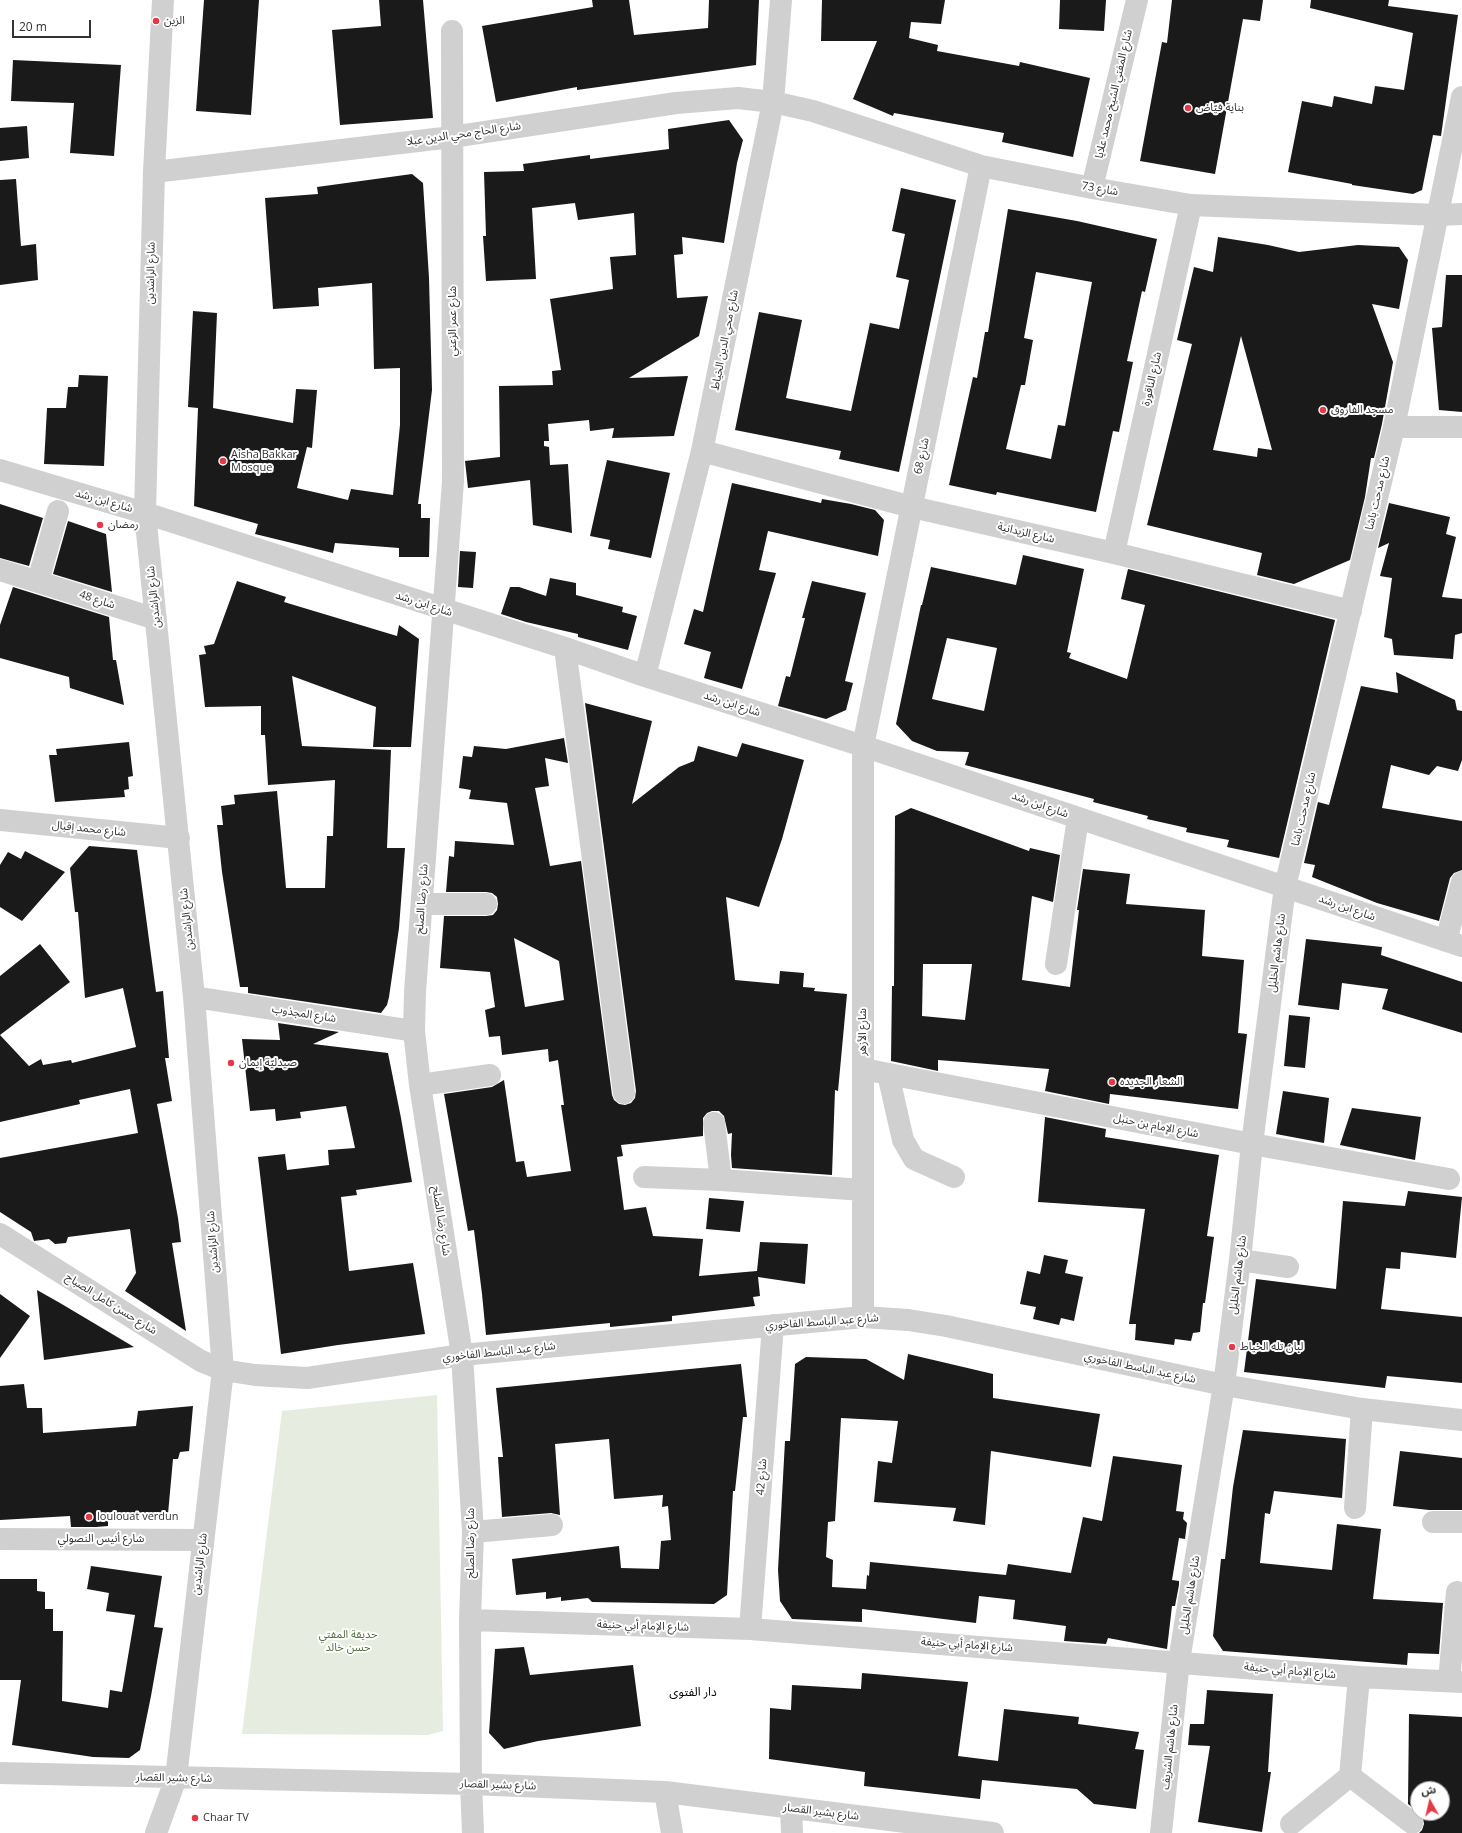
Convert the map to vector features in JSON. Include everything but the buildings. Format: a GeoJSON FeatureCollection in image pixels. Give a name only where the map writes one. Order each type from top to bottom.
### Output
{"type":"FeatureCollection","features":[{"type":"Feature","properties":{"kind":"street","name":"شارع الراشدين"},"geometry":{"type":"LineString","coordinates":[[156,1833],[176,1778],[202,1540],[223,1370],[194,997],[145,513],[154,172],[163,0]]}},
{"type":"Feature","properties":{"kind":"street","name":"شارع محي الدين الخياط"},"geometry":{"type":"LineString","coordinates":[[645,676],[702,451],[773,102],[781,0]]}},
{"type":"Feature","properties":{"kind":"street","name":"شارع المفتي الشيخ محمد علايا"},"geometry":{"type":"LineString","coordinates":[[1092,188],[1137,0]]}},
{"type":"Feature","properties":{"kind":"street","name":"شارع عمر الزعني"},"geometry":{"type":"LineString","coordinates":[[443,610],[453,481],[452,31]]}},
{"type":"Feature","properties":{"kind":"street","name":"شارع مدحت باشا"},"geometry":{"type":"LineString","coordinates":[[1285,887],[1394,426],[1462,97]]}},
{"type":"Feature","properties":{"kind":"street","name":"شارع الحاج محي الدين عبلا"},"geometry":{"type":"LineString","coordinates":[[154,172],[452,137],[702,100],[738,98],[773,102]]}},
{"type":"Feature","properties":{"kind":"street","name":"شارع 73"},"geometry":{"type":"LineString","coordinates":[[773,102],[813,111],[982,166],[1092,188],[1191,204],[1438,215],[1462,214]]}},
{"type":"Feature","properties":{"kind":"street","name":"شارع 68"},"geometry":{"type":"LineString","coordinates":[[863,746],[982,166]]}},
{"type":"Feature","properties":{"kind":"street","name":"شارع الناقورة"},"geometry":{"type":"LineString","coordinates":[[1114,553],[1191,204]]}},
{"type":"Feature","properties":{"kind":"street"},"geometry":{"type":"LineString","coordinates":[[1394,426],[1462,427]]}},
{"type":"Feature","properties":{"kind":"street","name":"شارع الزيدانية"},"geometry":{"type":"LineString","coordinates":[[702,451],[912,507],[1114,553],[1351,610]]}},
{"type":"Feature","properties":{"kind":"street","name":"شارع ابن رشد"},"geometry":{"type":"LineString","coordinates":[[0,470],[145,513],[565,648],[645,676],[863,746],[1454,944]]}},
{"type":"Feature","properties":{"kind":"street"},"geometry":{"type":"LineString","coordinates":[[38,581],[58,511]]}},
{"type":"Feature","properties":{"kind":"street","name":"شارع 48"},"geometry":{"type":"LineString","coordinates":[[0,570],[156,619]]}},
{"type":"Feature","properties":{"kind":"street","name":"شارع رضا الصلح"},"geometry":{"type":"LineString","coordinates":[[443,610],[422,904],[414,992],[414,1031],[420,1085],[462,1355],[473,1532],[470,1620],[471,1784],[473,1833]]}},
{"type":"Feature","properties":{"kind":"street"},"geometry":{"type":"LineString","coordinates":[[565,648],[624,1093]]}},
{"type":"Feature","properties":{"kind":"street","name":"شارع الأزهر"},"geometry":{"type":"LineString","coordinates":[[863,746],[864,1317]]}},
{"type":"Feature","properties":{"kind":"street"},"geometry":{"type":"LineString","coordinates":[[1056,964],[1078,818]]}},
{"type":"Feature","properties":{"kind":"street","name":"شارع محمد إقبال"},"geometry":{"type":"LineString","coordinates":[[0,820],[179,838]]}},
{"type":"Feature","properties":{"kind":"street"},"geometry":{"type":"LineString","coordinates":[[1454,944],[1462,882]]}},
{"type":"Feature","properties":{"kind":"street","name":"شارع هاشم الخليل"},"geometry":{"type":"LineString","coordinates":[[1179,1661],[1224,1385],[1240,1260],[1252,1144],[1285,887]]}},
{"type":"Feature","properties":{"kind":"street"},"geometry":{"type":"LineString","coordinates":[[422,904],[486,904]]}},
{"type":"Feature","properties":{"kind":"street","name":"شارع المجذوب"},"geometry":{"type":"LineString","coordinates":[[194,997],[414,1031]]}},
{"type":"Feature","properties":{"kind":"street","name":"شارع الإمام بن حنبل"},"geometry":{"type":"LineString","coordinates":[[864,1069],[1252,1144],[1449,1179]]}},
{"type":"Feature","properties":{"kind":"street"},"geometry":{"type":"LineString","coordinates":[[888,1074],[903,1140],[914,1159],[954,1177]]}},
{"type":"Feature","properties":{"kind":"street"},"geometry":{"type":"LineString","coordinates":[[420,1085],[490,1075]]}},
{"type":"Feature","properties":{"kind":"street"},"geometry":{"type":"LineString","coordinates":[[714,1123],[721,1180]]}},
{"type":"Feature","properties":{"kind":"street"},"geometry":{"type":"LineString","coordinates":[[644,1177],[721,1180],[863,1190]]}},
{"type":"Feature","properties":{"kind":"street","name":"شارع حسن كامل الصباح"},"geometry":{"type":"LineString","coordinates":[[0,1234],[202,1361],[223,1370]]}},
{"type":"Feature","properties":{"kind":"street"},"geometry":{"type":"LineString","coordinates":[[1240,1260],[1288,1267]]}},
{"type":"Feature","properties":{"kind":"street","name":"شارع عبد الباسط الفاخوري"},"geometry":{"type":"LineString","coordinates":[[223,1370],[255,1375],[307,1378],[462,1355],[864,1317],[908,1320],[946,1326],[1224,1385],[1362,1409],[1462,1420]]}},
{"type":"Feature","properties":{"kind":"street","name":"شارع 42"},"geometry":{"type":"LineString","coordinates":[[750,1629],[773,1325]]}},
{"type":"Feature","properties":{"kind":"street"},"geometry":{"type":"LineString","coordinates":[[1355,1508],[1362,1409]]}},
{"type":"Feature","properties":{"kind":"street"},"geometry":{"type":"LineString","coordinates":[[1433,1522],[1462,1522]]}},
{"type":"Feature","properties":{"kind":"street"},"geometry":{"type":"LineString","coordinates":[[473,1532],[552,1525]]}},
{"type":"Feature","properties":{"kind":"street","name":"شارع أنيس النصولي"},"geometry":{"type":"LineString","coordinates":[[0,1538],[202,1540]]}},
{"type":"Feature","properties":{"kind":"street"},"geometry":{"type":"LineString","coordinates":[[1455,1682],[1457,1592]]}},
{"type":"Feature","properties":{"kind":"street","name":"شارع الإمام أبي حنيفة"},"geometry":{"type":"LineString","coordinates":[[470,1620],[750,1629],[1359,1676],[1455,1682]]}},
{"type":"Feature","properties":{"kind":"street","name":"شارع هاشم الشريف"},"geometry":{"type":"LineString","coordinates":[[1161,1833],[1179,1661]]}},
{"type":"Feature","properties":{"kind":"street"},"geometry":{"type":"LineString","coordinates":[[1291,1824],[1350,1776],[1359,1676]]}},
{"type":"Feature","properties":{"kind":"street","name":"شارع بشير القصار"},"geometry":{"type":"LineString","coordinates":[[0,1773],[471,1784],[665,1792],[993,1833]]}},
{"type":"Feature","properties":{"kind":"street"},"geometry":{"type":"LineString","coordinates":[[1350,1776],[1412,1823]]}},
{"type":"Feature","properties":{"kind":"street"},"geometry":{"type":"LineString","coordinates":[[665,1792],[672,1833]]}},
{"type":"Feature","properties":{"kind":"street"},"geometry":{"type":"LineString","coordinates":[[791,1808],[792,1833]]}},
{"type":"Feature","properties":{"kind":"green space","name":"حديقة المفتي حسن خالد"},"geometry":{"type":"Polygon","coordinates":[[[437,1395],[443,1731],[428,1735],[242,1734],[282,1411],[437,1395]]]}},
{"type":"Feature","properties":{"kind":"place","name":"الزين"},"geometry":{"type":"Point","coordinates":[156,21]}},
{"type":"Feature","properties":{"kind":"place","name":"بناية فيّاض"},"geometry":{"type":"Point","coordinates":[1188,108]}},
{"type":"Feature","properties":{"kind":"place","name":"مسجد الفاروق"},"geometry":{"type":"Point","coordinates":[1323,410]}},
{"type":"Feature","properties":{"kind":"place","name":"Aisha Bakkar Mosque"},"geometry":{"type":"Point","coordinates":[223,461]}},
{"type":"Feature","properties":{"kind":"place","name":"رمضان"},"geometry":{"type":"Point","coordinates":[100,525]}},
{"type":"Feature","properties":{"kind":"place","name":"صيدليّة إيمان"},"geometry":{"type":"Point","coordinates":[231,1063]}},
{"type":"Feature","properties":{"kind":"place","name":"الشعار الجديده"},"geometry":{"type":"Point","coordinates":[1112,1082]}},
{"type":"Feature","properties":{"kind":"place","name":"لبان تله الخياط"},"geometry":{"type":"Point","coordinates":[1232,1347]}},
{"type":"Feature","properties":{"kind":"place","name":"loulouat verdun"},"geometry":{"type":"Point","coordinates":[89,1517]}},
{"type":"Feature","properties":{"kind":"place","name":"Chaar TV"},"geometry":{"type":"Point","coordinates":[195,1818]}},
{"type":"Feature","properties":{"kind":"district","name":"دار الفتوى"},"geometry":{"type":"Point","coordinates":[693,1693]}}]}
